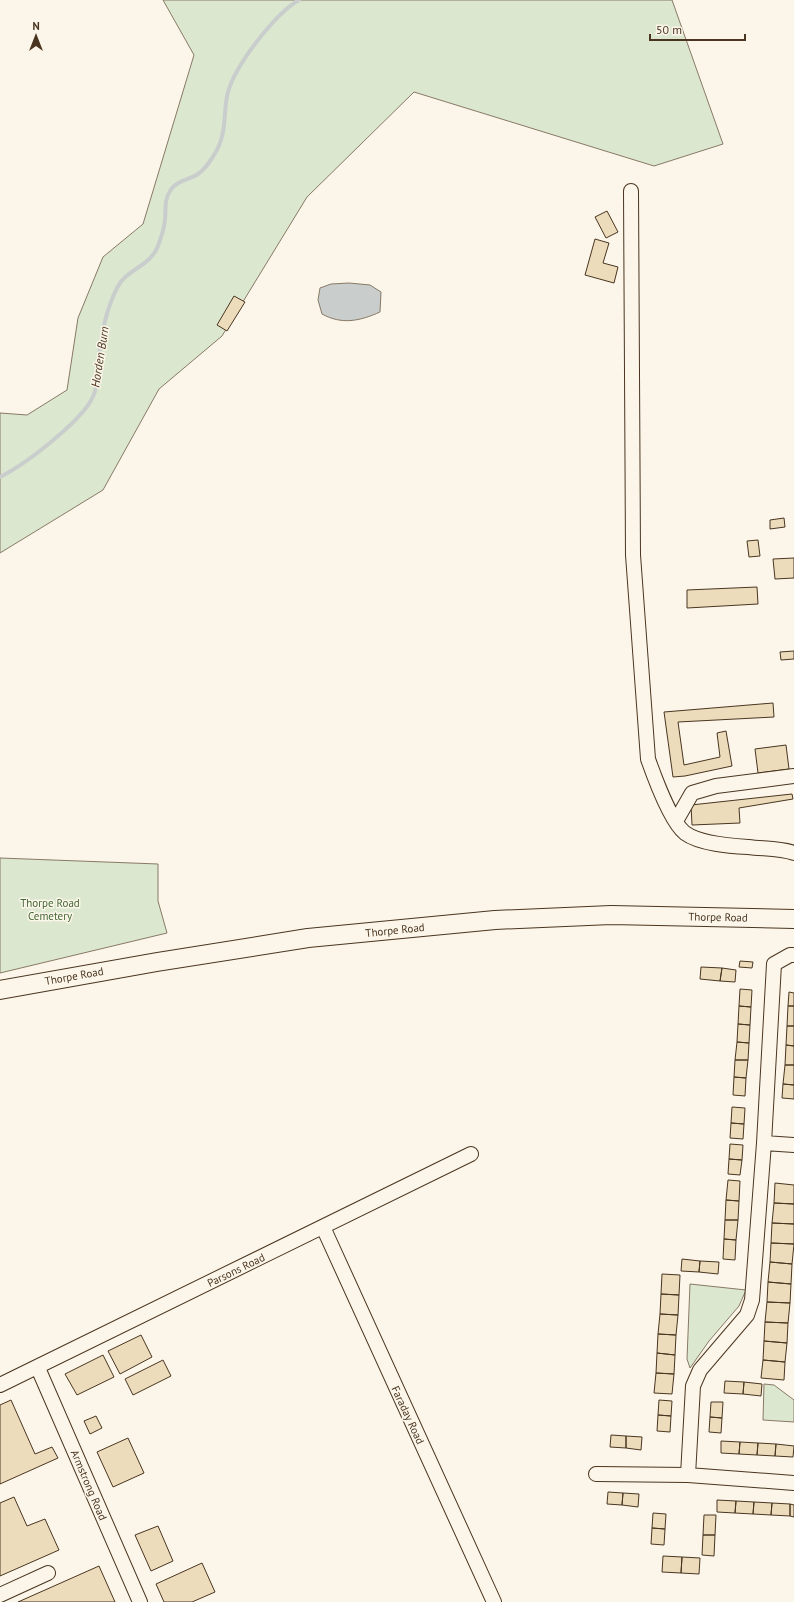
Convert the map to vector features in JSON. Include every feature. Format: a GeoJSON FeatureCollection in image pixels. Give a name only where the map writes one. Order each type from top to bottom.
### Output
{"type":"FeatureCollection","features":[{"type":"Feature","properties":{"kind":"main road","name":"Thorpe Road"},"geometry":{"type":"LineString","coordinates":[[0,990],[157,962],[308,938],[495,920],[610,915],[794,919]]}},
{"type":"Feature","properties":{"kind":"street"},"geometry":{"type":"LineString","coordinates":[[631,192],[633,555],[648,759],[676,821],[685,833],[706,841],[729,846],[794,853]]}},
{"type":"Feature","properties":{"kind":"street"},"geometry":{"type":"LineString","coordinates":[[676,821],[692,793],[716,786],[794,776]]}},
{"type":"Feature","properties":{"kind":"street"},"geometry":{"type":"LineString","coordinates":[[688,1475],[694,1386],[700,1370],[747,1315],[752,1300],[764,1143],[774,964],[790,955],[794,955]]}},
{"type":"Feature","properties":{"kind":"street"},"geometry":{"type":"LineString","coordinates":[[764,1143],[794,1145]]}},
{"type":"Feature","properties":{"kind":"street","name":"Parsons Road"},"geometry":{"type":"LineString","coordinates":[[0,1385],[38,1368],[471,1154]]}},
{"type":"Feature","properties":{"kind":"street","name":"Faraday Road"},"geometry":{"type":"LineString","coordinates":[[323,1227],[494,1602]]}},
{"type":"Feature","properties":{"kind":"street","name":"Armstrong Road"},"geometry":{"type":"LineString","coordinates":[[38,1368],[140,1602]]}},
{"type":"Feature","properties":{"kind":"street"},"geometry":{"type":"LineString","coordinates":[[596,1474],[688,1475],[794,1483]]}},
{"type":"Feature","properties":{"kind":"street"},"geometry":{"type":"LineString","coordinates":[[0,1595],[48,1574]]}},
{"type":"Feature","properties":{"kind":"green space"},"geometry":{"type":"Polygon","coordinates":[[[163,0],[672,0],[723,144],[654,166],[414,92],[307,197],[222,336],[159,389],[103,490],[0,553],[0,413],[27,415],[67,390],[78,318],[103,257],[143,224],[194,55],[163,0]]]}},
{"type":"Feature","properties":{"kind":"green space","name":"Thorpe Road Cemetery"},"geometry":{"type":"Polygon","coordinates":[[[0,858],[158,864],[158,901],[167,933],[0,973],[0,858]]]}},
{"type":"Feature","properties":{"kind":"green space"},"geometry":{"type":"Polygon","coordinates":[[[690,1284],[746,1290],[739,1306],[709,1341],[690,1368],[687,1359],[690,1284]]]}},
{"type":"Feature","properties":{"kind":"green space"},"geometry":{"type":"Polygon","coordinates":[[[764,1384],[774,1385],[794,1400],[794,1422],[763,1420],[764,1384]]]}},
{"type":"Feature","properties":{"kind":"shaded area"},"geometry":{"type":"Polygon","coordinates":[[[349,283],[370,285],[381,292],[380,312],[365,318],[344,321],[322,314],[318,300],[320,288],[331,284],[349,283]]]}},
{"type":"Feature","properties":{"kind":"building"},"geometry":{"type":"Polygon","coordinates":[[[607,211],[618,232],[606,238],[595,217],[607,211]]]}},
{"type":"Feature","properties":{"kind":"building"},"geometry":{"type":"Polygon","coordinates":[[[595,239],[609,243],[603,263],[618,267],[614,283],[585,275],[595,239]]]}},
{"type":"Feature","properties":{"kind":"building"},"geometry":{"type":"Polygon","coordinates":[[[234,296],[245,302],[227,331],[217,325],[234,296]]]}},
{"type":"Feature","properties":{"kind":"building"},"geometry":{"type":"Polygon","coordinates":[[[784,518],[785,527],[770,529],[770,520],[784,518]]]}},
{"type":"Feature","properties":{"kind":"building"},"geometry":{"type":"Polygon","coordinates":[[[758,540],[760,556],[749,557],[747,541],[758,540]]]}},
{"type":"Feature","properties":{"kind":"building"},"geometry":{"type":"Polygon","coordinates":[[[794,558],[794,578],[775,579],[773,559],[794,558]]]}},
{"type":"Feature","properties":{"kind":"building"},"geometry":{"type":"Polygon","coordinates":[[[757,587],[758,604],[687,608],[687,590],[757,587]]]}},
{"type":"Feature","properties":{"kind":"building"},"geometry":{"type":"Polygon","coordinates":[[[794,651],[794,659],[781,660],[780,652],[794,651]]]}},
{"type":"Feature","properties":{"kind":"building"},"geometry":{"type":"Polygon","coordinates":[[[773,703],[774,717],[678,722],[684,765],[720,757],[717,733],[726,731],[732,766],[685,776],[673,777],[664,712],[773,703]]]}},
{"type":"Feature","properties":{"kind":"building"},"geometry":{"type":"Polygon","coordinates":[[[786,745],[789,769],[758,773],[755,749],[786,745]]]}},
{"type":"Feature","properties":{"kind":"building"},"geometry":{"type":"Polygon","coordinates":[[[792,794],[793,799],[739,808],[740,823],[692,825],[691,805],[792,794]]]}},
{"type":"Feature","properties":{"kind":"building"},"geometry":{"type":"Polygon","coordinates":[[[740,961],[753,962],[752,968],[739,967],[740,961]]]}},
{"type":"Feature","properties":{"kind":"building"},"geometry":{"type":"Polygon","coordinates":[[[701,967],[722,968],[720,981],[700,979],[701,967]]]}},
{"type":"Feature","properties":{"kind":"building"},"geometry":{"type":"Polygon","coordinates":[[[722,968],[736,970],[735,982],[720,981],[722,968]]]}},
{"type":"Feature","properties":{"kind":"building"},"geometry":{"type":"Polygon","coordinates":[[[740,989],[752,990],[751,1007],[739,1006],[740,989]]]}},
{"type":"Feature","properties":{"kind":"building"},"geometry":{"type":"Polygon","coordinates":[[[789,992],[794,993],[794,1006],[788,1006],[789,992]]]}},
{"type":"Feature","properties":{"kind":"building"},"geometry":{"type":"Polygon","coordinates":[[[739,1006],[751,1007],[750,1025],[738,1024],[739,1006]]]}},
{"type":"Feature","properties":{"kind":"building"},"geometry":{"type":"Polygon","coordinates":[[[788,1006],[794,1006],[794,1026],[787,1026],[788,1006]]]}},
{"type":"Feature","properties":{"kind":"building"},"geometry":{"type":"Polygon","coordinates":[[[738,1024],[750,1025],[749,1043],[737,1042],[738,1024]]]}},
{"type":"Feature","properties":{"kind":"building"},"geometry":{"type":"Polygon","coordinates":[[[787,1026],[794,1026],[794,1046],[786,1045],[787,1026]]]}},
{"type":"Feature","properties":{"kind":"building"},"geometry":{"type":"Polygon","coordinates":[[[737,1042],[749,1043],[748,1060],[735,1060],[737,1042]]]}},
{"type":"Feature","properties":{"kind":"building"},"geometry":{"type":"Polygon","coordinates":[[[786,1045],[794,1046],[794,1065],[785,1065],[786,1045]]]}},
{"type":"Feature","properties":{"kind":"building"},"geometry":{"type":"Polygon","coordinates":[[[735,1060],[748,1060],[746,1078],[734,1077],[735,1060]]]}},
{"type":"Feature","properties":{"kind":"building"},"geometry":{"type":"Polygon","coordinates":[[[785,1065],[794,1065],[794,1085],[783,1084],[785,1065]]]}},
{"type":"Feature","properties":{"kind":"building"},"geometry":{"type":"Polygon","coordinates":[[[734,1077],[746,1078],[745,1096],[733,1095],[734,1077]]]}},
{"type":"Feature","properties":{"kind":"building"},"geometry":{"type":"Polygon","coordinates":[[[783,1084],[794,1085],[794,1099],[782,1098],[783,1084]]]}},
{"type":"Feature","properties":{"kind":"building"},"geometry":{"type":"Polygon","coordinates":[[[732,1107],[745,1108],[744,1124],[731,1123],[732,1107]]]}},
{"type":"Feature","properties":{"kind":"building"},"geometry":{"type":"Polygon","coordinates":[[[731,1123],[744,1124],[743,1139],[730,1138],[731,1123]]]}},
{"type":"Feature","properties":{"kind":"building"},"geometry":{"type":"Polygon","coordinates":[[[730,1144],[743,1145],[742,1160],[729,1159],[730,1144]]]}},
{"type":"Feature","properties":{"kind":"building"},"geometry":{"type":"Polygon","coordinates":[[[729,1159],[742,1160],[740,1175],[728,1174],[729,1159]]]}},
{"type":"Feature","properties":{"kind":"building"},"geometry":{"type":"Polygon","coordinates":[[[728,1180],[740,1181],[739,1201],[726,1200],[728,1180]]]}},
{"type":"Feature","properties":{"kind":"building"},"geometry":{"type":"Polygon","coordinates":[[[775,1183],[794,1185],[794,1204],[774,1203],[775,1183]]]}},
{"type":"Feature","properties":{"kind":"building"},"geometry":{"type":"Polygon","coordinates":[[[726,1200],[739,1201],[738,1220],[725,1220],[726,1200]]]}},
{"type":"Feature","properties":{"kind":"building"},"geometry":{"type":"Polygon","coordinates":[[[774,1203],[794,1204],[794,1224],[772,1223],[774,1203]]]}},
{"type":"Feature","properties":{"kind":"building"},"geometry":{"type":"Polygon","coordinates":[[[725,1220],[738,1220],[736,1240],[724,1239],[725,1220]]]}},
{"type":"Feature","properties":{"kind":"building"},"geometry":{"type":"Polygon","coordinates":[[[772,1223],[794,1224],[794,1244],[771,1243],[772,1223]]]}},
{"type":"Feature","properties":{"kind":"building"},"geometry":{"type":"Polygon","coordinates":[[[724,1239],[736,1240],[735,1260],[723,1259],[724,1239]]]}},
{"type":"Feature","properties":{"kind":"building"},"geometry":{"type":"Polygon","coordinates":[[[771,1243],[794,1244],[792,1264],[770,1262],[771,1243]]]}},
{"type":"Feature","properties":{"kind":"building"},"geometry":{"type":"Polygon","coordinates":[[[682,1259],[700,1261],[699,1272],[681,1271],[682,1259]]]}},
{"type":"Feature","properties":{"kind":"building"},"geometry":{"type":"Polygon","coordinates":[[[700,1261],[719,1262],[718,1274],[699,1272],[700,1261]]]}},
{"type":"Feature","properties":{"kind":"building"},"geometry":{"type":"Polygon","coordinates":[[[770,1262],[792,1264],[791,1284],[768,1282],[770,1262]]]}},
{"type":"Feature","properties":{"kind":"building"},"geometry":{"type":"Polygon","coordinates":[[[662,1274],[680,1275],[679,1295],[661,1294],[662,1274]]]}},
{"type":"Feature","properties":{"kind":"building"},"geometry":{"type":"Polygon","coordinates":[[[768,1282],[791,1284],[790,1303],[767,1302],[768,1282]]]}},
{"type":"Feature","properties":{"kind":"building"},"geometry":{"type":"Polygon","coordinates":[[[661,1294],[679,1295],[678,1315],[660,1314],[661,1294]]]}},
{"type":"Feature","properties":{"kind":"building"},"geometry":{"type":"Polygon","coordinates":[[[767,1302],[790,1303],[788,1323],[765,1322],[767,1302]]]}},
{"type":"Feature","properties":{"kind":"building"},"geometry":{"type":"Polygon","coordinates":[[[660,1314],[678,1315],[676,1335],[658,1334],[660,1314]]]}},
{"type":"Feature","properties":{"kind":"building"},"geometry":{"type":"Polygon","coordinates":[[[765,1322],[788,1323],[787,1343],[764,1341],[765,1322]]]}},
{"type":"Feature","properties":{"kind":"building"},"geometry":{"type":"Polygon","coordinates":[[[658,1334],[676,1335],[675,1355],[657,1353],[658,1334]]]}},
{"type":"Feature","properties":{"kind":"building"},"geometry":{"type":"Polygon","coordinates":[[[141,1335],[152,1357],[120,1374],[108,1351],[141,1335]]]}},
{"type":"Feature","properties":{"kind":"building"},"geometry":{"type":"Polygon","coordinates":[[[764,1341],[787,1343],[785,1362],[763,1360],[764,1341]]]}},
{"type":"Feature","properties":{"kind":"building"},"geometry":{"type":"Polygon","coordinates":[[[657,1353],[675,1355],[674,1374],[656,1373],[657,1353]]]}},
{"type":"Feature","properties":{"kind":"building"},"geometry":{"type":"Polygon","coordinates":[[[103,1355],[114,1377],[77,1395],[65,1374],[103,1355]]]}},
{"type":"Feature","properties":{"kind":"building"},"geometry":{"type":"Polygon","coordinates":[[[163,1360],[171,1376],[133,1395],[125,1379],[163,1360]]]}},
{"type":"Feature","properties":{"kind":"building"},"geometry":{"type":"Polygon","coordinates":[[[763,1360],[785,1362],[784,1380],[761,1378],[763,1360]]]}},
{"type":"Feature","properties":{"kind":"building"},"geometry":{"type":"Polygon","coordinates":[[[656,1373],[674,1374],[672,1394],[654,1393],[656,1373]]]}},
{"type":"Feature","properties":{"kind":"building"},"geometry":{"type":"Polygon","coordinates":[[[725,1381],[744,1382],[743,1394],[724,1393],[725,1381]]]}},
{"type":"Feature","properties":{"kind":"building"},"geometry":{"type":"Polygon","coordinates":[[[744,1382],[762,1384],[761,1396],[743,1394],[744,1382]]]}},
{"type":"Feature","properties":{"kind":"building"},"geometry":{"type":"Polygon","coordinates":[[[11,1400],[35,1454],[52,1447],[58,1458],[0,1484],[0,1405],[11,1400]]]}},
{"type":"Feature","properties":{"kind":"building"},"geometry":{"type":"Polygon","coordinates":[[[659,1400],[672,1401],[671,1416],[658,1415],[659,1400]]]}},
{"type":"Feature","properties":{"kind":"building"},"geometry":{"type":"Polygon","coordinates":[[[711,1402],[723,1402],[722,1418],[710,1417],[711,1402]]]}},
{"type":"Feature","properties":{"kind":"building"},"geometry":{"type":"Polygon","coordinates":[[[658,1415],[671,1416],[670,1432],[657,1431],[658,1415]]]}},
{"type":"Feature","properties":{"kind":"building"},"geometry":{"type":"Polygon","coordinates":[[[96,1416],[102,1428],[90,1434],[84,1421],[96,1416]]]}},
{"type":"Feature","properties":{"kind":"building"},"geometry":{"type":"Polygon","coordinates":[[[710,1417],[722,1418],[721,1433],[709,1432],[710,1417]]]}},
{"type":"Feature","properties":{"kind":"building"},"geometry":{"type":"Polygon","coordinates":[[[611,1435],[626,1436],[626,1448],[610,1447],[611,1435]]]}},
{"type":"Feature","properties":{"kind":"building"},"geometry":{"type":"Polygon","coordinates":[[[626,1436],[642,1437],[641,1450],[626,1448],[626,1436]]]}},
{"type":"Feature","properties":{"kind":"building"},"geometry":{"type":"Polygon","coordinates":[[[128,1438],[144,1473],[113,1487],[97,1452],[128,1438]]]}},
{"type":"Feature","properties":{"kind":"building"},"geometry":{"type":"Polygon","coordinates":[[[721,1441],[740,1442],[739,1454],[721,1453],[721,1441]]]}},
{"type":"Feature","properties":{"kind":"building"},"geometry":{"type":"Polygon","coordinates":[[[740,1442],[758,1443],[757,1455],[739,1454],[740,1442]]]}},
{"type":"Feature","properties":{"kind":"building"},"geometry":{"type":"Polygon","coordinates":[[[758,1443],[776,1444],[775,1456],[757,1455],[758,1443]]]}},
{"type":"Feature","properties":{"kind":"building"},"geometry":{"type":"Polygon","coordinates":[[[776,1444],[794,1446],[793,1457],[775,1456],[776,1444]]]}},
{"type":"Feature","properties":{"kind":"building"},"geometry":{"type":"Polygon","coordinates":[[[608,1492],[623,1493],[622,1505],[607,1504],[608,1492]]]}},
{"type":"Feature","properties":{"kind":"building"},"geometry":{"type":"Polygon","coordinates":[[[623,1493],[639,1494],[638,1507],[622,1505],[623,1493]]]}},
{"type":"Feature","properties":{"kind":"building"},"geometry":{"type":"Polygon","coordinates":[[[14,1497],[27,1526],[45,1519],[59,1550],[0,1576],[0,1503],[14,1497]]]}},
{"type":"Feature","properties":{"kind":"building"},"geometry":{"type":"Polygon","coordinates":[[[717,1500],[736,1501],[735,1513],[717,1512],[717,1500]]]}},
{"type":"Feature","properties":{"kind":"building"},"geometry":{"type":"Polygon","coordinates":[[[736,1501],[754,1502],[753,1514],[735,1513],[736,1501]]]}},
{"type":"Feature","properties":{"kind":"building"},"geometry":{"type":"Polygon","coordinates":[[[754,1502],[772,1503],[771,1515],[753,1514],[754,1502]]]}},
{"type":"Feature","properties":{"kind":"building"},"geometry":{"type":"Polygon","coordinates":[[[772,1503],[790,1504],[790,1516],[771,1515],[772,1503]]]}},
{"type":"Feature","properties":{"kind":"building"},"geometry":{"type":"Polygon","coordinates":[[[790,1504],[794,1505],[794,1517],[790,1516],[790,1504]]]}},
{"type":"Feature","properties":{"kind":"building"},"geometry":{"type":"Polygon","coordinates":[[[653,1513],[666,1514],[665,1529],[652,1528],[653,1513]]]}},
{"type":"Feature","properties":{"kind":"building"},"geometry":{"type":"Polygon","coordinates":[[[704,1515],[716,1515],[715,1535],[703,1535],[704,1515]]]}},
{"type":"Feature","properties":{"kind":"building"},"geometry":{"type":"Polygon","coordinates":[[[158,1526],[173,1561],[151,1571],[135,1535],[158,1526]]]}},
{"type":"Feature","properties":{"kind":"building"},"geometry":{"type":"Polygon","coordinates":[[[652,1528],[665,1529],[664,1545],[651,1544],[652,1528]]]}},
{"type":"Feature","properties":{"kind":"building"},"geometry":{"type":"Polygon","coordinates":[[[703,1535],[715,1535],[714,1556],[702,1555],[703,1535]]]}},
{"type":"Feature","properties":{"kind":"building"},"geometry":{"type":"Polygon","coordinates":[[[663,1556],[682,1557],[681,1573],[662,1572],[663,1556]]]}},
{"type":"Feature","properties":{"kind":"building"},"geometry":{"type":"Polygon","coordinates":[[[682,1557],[700,1558],[699,1574],[681,1573],[682,1557]]]}},
{"type":"Feature","properties":{"kind":"building"},"geometry":{"type":"Polygon","coordinates":[[[202,1563],[215,1592],[192,1602],[164,1602],[156,1584],[202,1563]]]}},
{"type":"Feature","properties":{"kind":"building"},"geometry":{"type":"Polygon","coordinates":[[[99,1566],[115,1602],[18,1602],[99,1566]]]}},
{"type":"Feature","properties":{"kind":"waterway","name":"Horden Burn"},"geometry":{"type":"LineString","coordinates":[[0,477],[24,462],[54,439],[81,414],[90,402],[97,383],[100,349],[105,323],[117,288],[126,276],[144,264],[154,253],[164,227],[167,198],[172,188],[201,172],[210,162],[218,148],[223,134],[228,92],[239,68],[268,28],[279,16],[299,0]]}}]}
